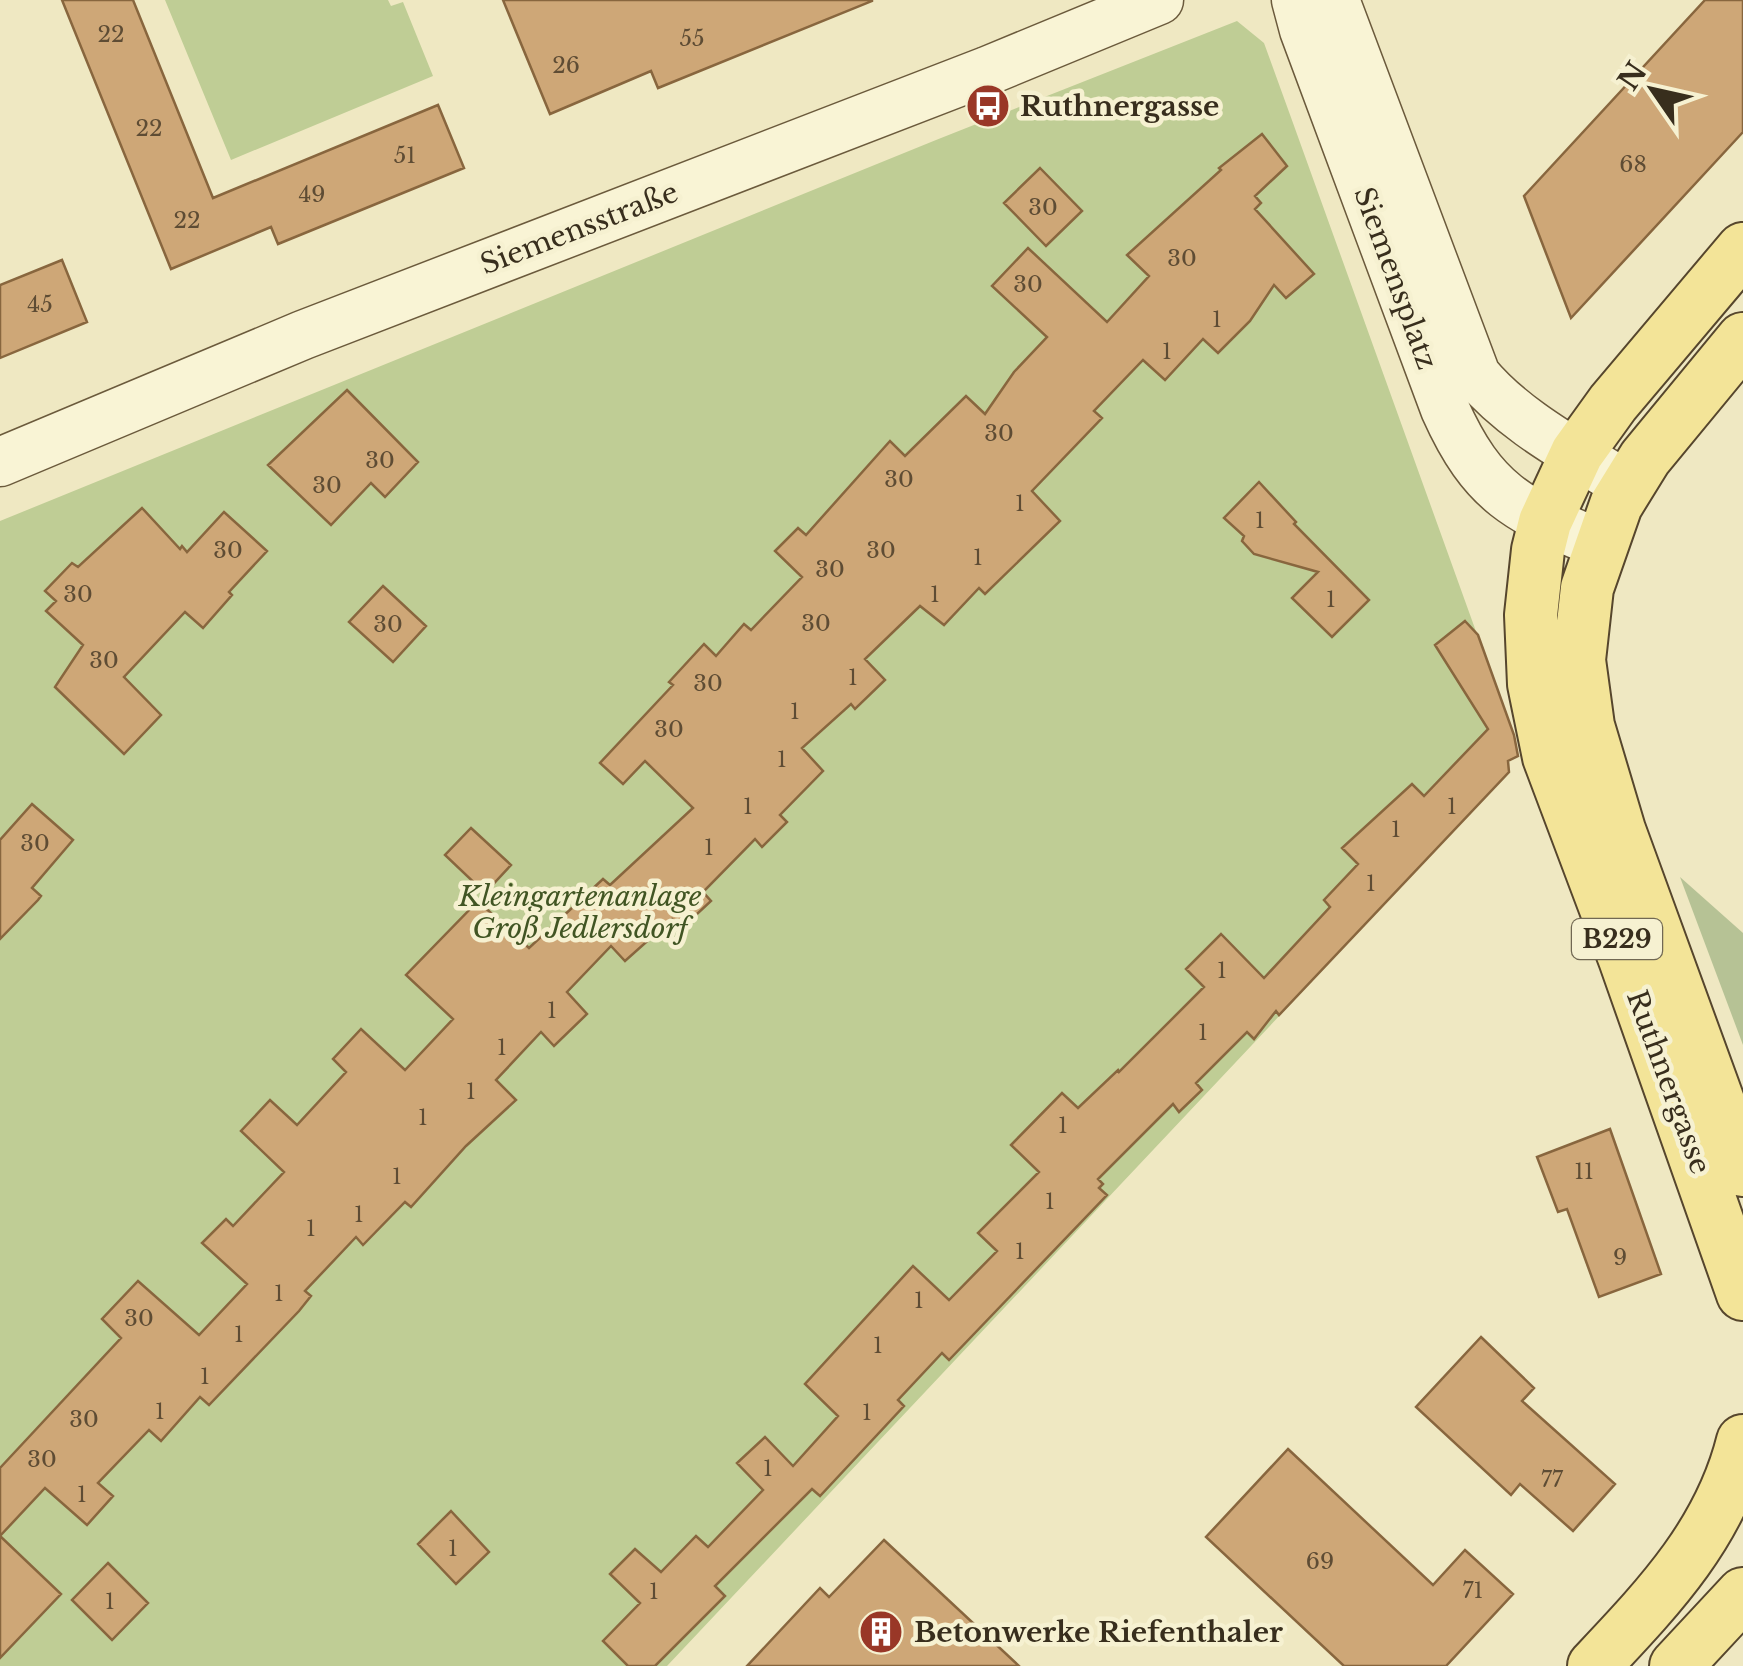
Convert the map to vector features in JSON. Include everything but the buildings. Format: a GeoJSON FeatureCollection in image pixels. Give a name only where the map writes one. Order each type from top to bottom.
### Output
{"type":"FeatureCollection","features":[{"type":"Feature","properties":{"kind":"main road","name":"Siemensstraße"},"geometry":{"type":"LineString","coordinates":[[0,462],[303,336],[987,71],[1159,0]]}},
{"type":"Feature","properties":{"kind":"main road","name":"Siemensplatz"},"geometry":{"type":"LineString","coordinates":[[1296,0],[1454,430],[1489,483],[1514,504],[1600,544]]}},
{"type":"Feature","properties":{"kind":"main road","name":"Siemensplatz"},"geometry":{"type":"LineString","coordinates":[[1331,0],[1338,8],[1469,364],[1494,394],[1628,486]]}},
{"type":"Feature","properties":{"kind":"main road","name":"B229"},"geometry":{"type":"LineString","coordinates":[[1546,522],[1577,453],[1613,403],[1743,250]]}},
{"type":"Feature","properties":{"kind":"main road","name":"B229"},"geometry":{"type":"LineString","coordinates":[[1600,544],[1628,486],[1684,408],[1743,340]]}},
{"type":"Feature","properties":{"kind":"main road","name":"Ruthnergasse"},"geometry":{"type":"LineString","coordinates":[[1546,522],[1530,615],[1534,684],[1549,757],[1638,994],[1743,1294]]}},
{"type":"Feature","properties":{"kind":"main road","name":"Ruthnergasse"},"geometry":{"type":"LineString","coordinates":[[1600,544],[1582,613],[1579,660],[1588,726],[1619,830],[1743,1170]]}},
{"type":"Feature","properties":{"kind":"main road"},"geometry":{"type":"LineString","coordinates":[[1594,1666],[1686,1564],[1710,1526],[1738,1458]]}},
{"type":"Feature","properties":{"kind":"main road"},"geometry":{"type":"LineString","coordinates":[[1676,1666],[1743,1594]]}},
{"type":"Feature","properties":{"kind":"green space"},"geometry":{"type":"Polygon","coordinates":[[[165,0],[388,0],[391,6],[403,2],[433,76],[231,160],[165,0]]]}},
{"type":"Feature","properties":{"kind":"green space","name":"Kleingartenanlage Groß Jedlersdorf"},"geometry":{"type":"Polygon","coordinates":[[[1237,21],[1264,43],[1293,123],[1496,687],[1509,772],[667,1666],[0,1666],[0,521],[1237,21]]]}},
{"type":"Feature","properties":{"kind":"green space"},"geometry":{"type":"Polygon","coordinates":[[[1680,877],[1743,933],[1743,1045],[1680,877]]]}},
{"type":"Feature","properties":{"kind":"place","name":"Ruthnergasse"},"geometry":{"type":"Point","coordinates":[988,106]}},
{"type":"Feature","properties":{"kind":"place","name":"Betonwerke Riefenthaler"},"geometry":{"type":"Point","coordinates":[881,1632]}}]}
